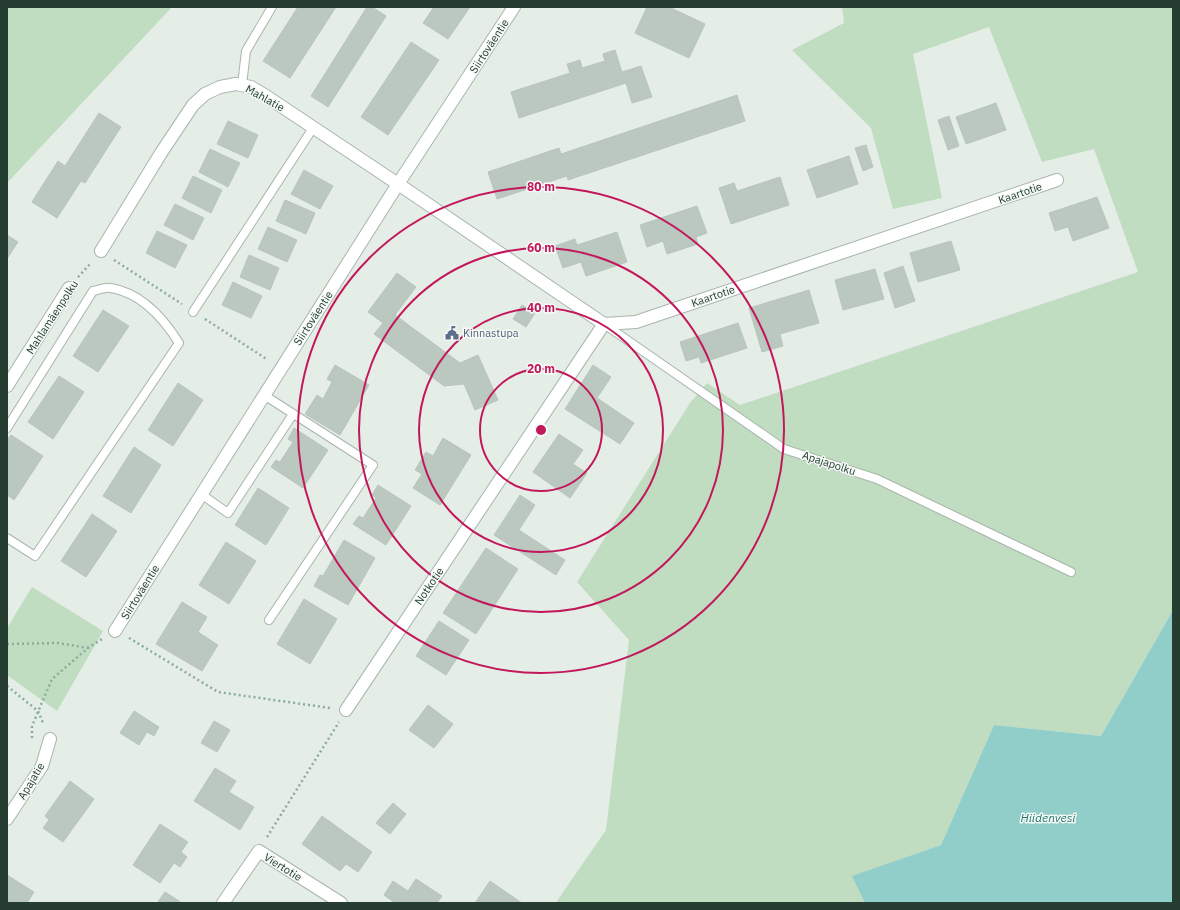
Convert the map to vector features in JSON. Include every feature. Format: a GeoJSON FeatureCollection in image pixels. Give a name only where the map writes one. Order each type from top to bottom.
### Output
{"type":"FeatureCollection","features":[{"type":"Feature","properties":{"kind":"street","name":"Siirtoväentie"},"geometry":{"type":"LineString","coordinates":[[115,631],[398,184],[514,7]]}},
{"type":"Feature","properties":{"kind":"street","name":"Mahlatie"},"geometry":{"type":"LineString","coordinates":[[101,251],[161,153],[193,105],[205,94],[220,87],[236,84],[242,85],[266,96],[398,184]]}},
{"type":"Feature","properties":{"kind":"street","name":"Kaartotie"},"geometry":{"type":"LineString","coordinates":[[604,324],[636,322],[1057,180]]}},
{"type":"Feature","properties":{"kind":"street"},"geometry":{"type":"LineString","coordinates":[[398,184],[604,324]]}},
{"type":"Feature","properties":{"kind":"street","name":"Mahlamäenpolku"},"geometry":{"type":"LineString","coordinates":[[7,386],[69,288]]}},
{"type":"Feature","properties":{"kind":"street","name":"Notkotie"},"geometry":{"type":"LineString","coordinates":[[346,710],[604,324]]}},
{"type":"Feature","properties":{"kind":"street","name":"Apajatie"},"geometry":{"type":"LineString","coordinates":[[7,819],[42,766],[50,739]]}},
{"type":"Feature","properties":{"kind":"street","name":"Viertotie"},"geometry":{"type":"LineString","coordinates":[[223,903],[259,851],[341,903]]}},
{"type":"Feature","properties":{"kind":"lane"},"geometry":{"type":"LineString","coordinates":[[242,85],[246,51],[272,7]]}},
{"type":"Feature","properties":{"kind":"lane"},"geometry":{"type":"LineString","coordinates":[[193,312],[313,128]]}},
{"type":"Feature","properties":{"kind":"lane"},"geometry":{"type":"LineString","coordinates":[[7,428],[93,291],[110,287],[129,294],[143,302],[166,323],[179,343],[35,556],[7,538]]}},
{"type":"Feature","properties":{"kind":"lane","name":"Apajapolku"},"geometry":{"type":"LineString","coordinates":[[604,324],[784,449],[877,479],[1071,572]]}},
{"type":"Feature","properties":{"kind":"lane"},"geometry":{"type":"LineString","coordinates":[[264,395],[373,465],[269,620]]}},
{"type":"Feature","properties":{"kind":"lane"},"geometry":{"type":"LineString","coordinates":[[201,494],[228,513],[293,414]]}},
{"type":"Feature","properties":{"kind":"path","name":"Mahlamäenpolku"},"geometry":{"type":"LineString","coordinates":[[69,288],[101,251]]}},
{"type":"Feature","properties":{"kind":"path"},"geometry":{"type":"LineString","coordinates":[[32,741],[32,726],[52,679],[88,648],[115,631],[218,692],[346,710],[259,851]]}},
{"type":"Feature","properties":{"kind":"path"},"geometry":{"type":"LineString","coordinates":[[7,644],[58,643],[88,648]]}},
{"type":"Feature","properties":{"kind":"path"},"geometry":{"type":"LineString","coordinates":[[7,686],[38,711]]}},
{"type":"Feature","properties":{"kind":"green space"},"geometry":{"type":"Polygon","coordinates":[[[7,7],[172,7],[7,183],[7,7]]]}},
{"type":"Feature","properties":{"kind":"green space"},"geometry":{"type":"Polygon","coordinates":[[[842,7],[1173,7],[1173,610],[1101,736],[994,725],[941,845],[853,876],[865,903],[557,903],[606,830],[629,640],[577,582],[690,403],[707,383],[740,405],[1138,272],[1094,149],[1042,162],[989,27],[913,54],[942,198],[893,209],[871,128],[792,50],[844,23],[842,7]]]}},
{"type":"Feature","properties":{"kind":"green space"},"geometry":{"type":"Polygon","coordinates":[[[32,587],[103,631],[57,711],[7,675],[7,628],[32,587]]]}},
{"type":"Feature","properties":{"kind":"water","name":"Hiidenvesi"},"geometry":{"type":"Polygon","coordinates":[[[1173,610],[1173,903],[865,903],[852,876],[941,845],[994,725],[1101,736],[1173,610]]]}},
{"type":"Feature","properties":{"kind":"building"},"geometry":{"type":"Polygon","coordinates":[[[298,7],[336,7],[290,78],[263,61],[298,7]]]}},
{"type":"Feature","properties":{"kind":"building"},"geometry":{"type":"Polygon","coordinates":[[[367,7],[372,7],[386,16],[328,107],[311,96],[367,7]]]}},
{"type":"Feature","properties":{"kind":"building"},"geometry":{"type":"Polygon","coordinates":[[[434,7],[470,7],[448,39],[423,23],[434,7]]]}},
{"type":"Feature","properties":{"kind":"building"},"geometry":{"type":"Polygon","coordinates":[[[647,7],[669,7],[705,24],[689,58],[635,33],[647,7]]]}},
{"type":"Feature","properties":{"kind":"building"},"geometry":{"type":"Polygon","coordinates":[[[411,42],[439,60],[388,135],[361,117],[411,42]]]}},
{"type":"Feature","properties":{"kind":"building"},"geometry":{"type":"Polygon","coordinates":[[[615,50],[622,72],[641,66],[652,97],[632,103],[626,83],[519,118],[511,92],[570,73],[567,64],[580,60],[582,68],[605,61],[603,54],[615,50]]]}},
{"type":"Feature","properties":{"kind":"building"},"geometry":{"type":"Polygon","coordinates":[[[737,95],[745,121],[568,180],[567,176],[497,199],[488,172],[559,148],[561,154],[737,95]]]}},
{"type":"Feature","properties":{"kind":"building"},"geometry":{"type":"Polygon","coordinates":[[[996,103],[1006,130],[966,144],[956,117],[996,103]]]}},
{"type":"Feature","properties":{"kind":"building"},"geometry":{"type":"Polygon","coordinates":[[[99,113],[121,127],[85,183],[81,181],[57,218],[32,202],[58,161],[65,166],[99,113]]]}},
{"type":"Feature","properties":{"kind":"building"},"geometry":{"type":"Polygon","coordinates":[[[949,116],[959,146],[948,150],[938,120],[949,116]]]}},
{"type":"Feature","properties":{"kind":"building"},"geometry":{"type":"Polygon","coordinates":[[[228,121],[258,135],[248,158],[217,144],[228,121]]]}},
{"type":"Feature","properties":{"kind":"building"},"geometry":{"type":"Polygon","coordinates":[[[866,145],[873,167],[863,171],[855,148],[866,145]]]}},
{"type":"Feature","properties":{"kind":"building"},"geometry":{"type":"Polygon","coordinates":[[[210,149],[240,163],[228,187],[199,172],[210,149]]]}},
{"type":"Feature","properties":{"kind":"building"},"geometry":{"type":"Polygon","coordinates":[[[849,156],[858,184],[817,198],[807,170],[849,156]]]}},
{"type":"Feature","properties":{"kind":"building"},"geometry":{"type":"Polygon","coordinates":[[[304,170],[333,186],[320,209],[291,194],[304,170]]]}},
{"type":"Feature","properties":{"kind":"building"},"geometry":{"type":"Polygon","coordinates":[[[193,176],[222,190],[211,213],[182,198],[193,176]]]}},
{"type":"Feature","properties":{"kind":"building"},"geometry":{"type":"Polygon","coordinates":[[[780,177],[789,205],[731,224],[719,188],[734,183],[737,191],[780,177]]]}},
{"type":"Feature","properties":{"kind":"building"},"geometry":{"type":"Polygon","coordinates":[[[1097,197],[1109,228],[1073,241],[1068,227],[1055,231],[1049,213],[1097,197]]]}},
{"type":"Feature","properties":{"kind":"building"},"geometry":{"type":"Polygon","coordinates":[[[285,200],[315,213],[306,234],[276,221],[285,200]]]}},
{"type":"Feature","properties":{"kind":"building"},"geometry":{"type":"Polygon","coordinates":[[[175,204],[204,218],[193,240],[164,225],[175,204]]]}},
{"type":"Feature","properties":{"kind":"building"},"geometry":{"type":"Polygon","coordinates":[[[697,206],[707,233],[696,237],[698,244],[667,254],[663,241],[647,247],[640,225],[697,206]]]}},
{"type":"Feature","properties":{"kind":"building"},"geometry":{"type":"Polygon","coordinates":[[[268,227],[297,240],[287,262],[258,249],[268,227]]]}},
{"type":"Feature","properties":{"kind":"building"},"geometry":{"type":"Polygon","coordinates":[[[157,231],[187,245],[175,268],[146,253],[157,231]]]}},
{"type":"Feature","properties":{"kind":"building"},"geometry":{"type":"Polygon","coordinates":[[[617,232],[627,262],[586,276],[581,262],[563,268],[555,246],[575,239],[577,245],[617,232]]]}},
{"type":"Feature","properties":{"kind":"building"},"geometry":{"type":"Polygon","coordinates":[[[7,235],[18,242],[7,259],[7,235]]]}},
{"type":"Feature","properties":{"kind":"building"},"geometry":{"type":"Polygon","coordinates":[[[951,241],[960,270],[918,282],[910,253],[951,241]]]}},
{"type":"Feature","properties":{"kind":"building"},"geometry":{"type":"Polygon","coordinates":[[[249,255],[279,268],[270,290],[240,277],[249,255]]]}},
{"type":"Feature","properties":{"kind":"building"},"geometry":{"type":"Polygon","coordinates":[[[903,266],[915,301],[895,308],[884,273],[903,266]]]}},
{"type":"Feature","properties":{"kind":"building"},"geometry":{"type":"Polygon","coordinates":[[[875,269],[884,299],[843,310],[835,280],[875,269]]]}},
{"type":"Feature","properties":{"kind":"building"},"geometry":{"type":"Polygon","coordinates":[[[397,273],[416,287],[395,315],[460,363],[478,355],[498,400],[475,410],[464,384],[444,386],[374,334],[383,323],[368,312],[397,273]]]}},
{"type":"Feature","properties":{"kind":"building"},"geometry":{"type":"Polygon","coordinates":[[[233,282],[262,296],[251,318],[222,305],[233,282]]]}},
{"type":"Feature","properties":{"kind":"building"},"geometry":{"type":"Polygon","coordinates":[[[809,290],[819,323],[780,334],[783,346],[762,352],[749,308],[809,290]]]}},
{"type":"Feature","properties":{"kind":"building"},"geometry":{"type":"Polygon","coordinates":[[[522,305],[535,313],[526,327],[513,319],[522,305]]]}},
{"type":"Feature","properties":{"kind":"building"},"geometry":{"type":"Polygon","coordinates":[[[103,310],[129,326],[98,372],[73,356],[103,310]]]}},
{"type":"Feature","properties":{"kind":"building"},"geometry":{"type":"Polygon","coordinates":[[[738,323],[747,348],[701,363],[699,357],[686,361],[680,342],[738,323]]]}},
{"type":"Feature","properties":{"kind":"building"},"geometry":{"type":"Polygon","coordinates":[[[335,365],[369,385],[340,435],[305,414],[317,395],[323,399],[332,382],[327,379],[335,365]]]}},
{"type":"Feature","properties":{"kind":"building"},"geometry":{"type":"Polygon","coordinates":[[[593,365],[611,377],[597,398],[634,423],[620,444],[565,409],[593,365]]]}},
{"type":"Feature","properties":{"kind":"building"},"geometry":{"type":"Polygon","coordinates":[[[59,376],[84,392],[53,439],[28,422],[59,376]]]}},
{"type":"Feature","properties":{"kind":"building"},"geometry":{"type":"Polygon","coordinates":[[[178,383],[203,400],[173,446],[148,430],[178,383]]]}},
{"type":"Feature","properties":{"kind":"building"},"geometry":{"type":"Polygon","coordinates":[[[294,428],[328,450],[303,488],[271,467],[276,460],[280,462],[293,442],[288,439],[294,428]]]}},
{"type":"Feature","properties":{"kind":"building"},"geometry":{"type":"Polygon","coordinates":[[[559,434],[583,450],[573,464],[587,473],[570,498],[533,472],[559,434]]]}},
{"type":"Feature","properties":{"kind":"building"},"geometry":{"type":"Polygon","coordinates":[[[11,435],[43,456],[14,500],[7,495],[7,440],[11,435]]]}},
{"type":"Feature","properties":{"kind":"building"},"geometry":{"type":"Polygon","coordinates":[[[443,438],[471,455],[440,505],[413,488],[422,474],[415,470],[426,452],[433,456],[443,438]]]}},
{"type":"Feature","properties":{"kind":"building"},"geometry":{"type":"Polygon","coordinates":[[[134,447],[161,465],[131,513],[103,496],[134,447]]]}},
{"type":"Feature","properties":{"kind":"building"},"geometry":{"type":"Polygon","coordinates":[[[378,485],[411,506],[386,545],[353,524],[359,516],[363,518],[376,498],[372,495],[378,485]]]}},
{"type":"Feature","properties":{"kind":"building"},"geometry":{"type":"Polygon","coordinates":[[[258,488],[289,508],[266,545],[235,525],[258,488]]]}},
{"type":"Feature","properties":{"kind":"building"},"geometry":{"type":"Polygon","coordinates":[[[520,495],[535,505],[519,530],[565,560],[556,575],[494,535],[520,495]]]}},
{"type":"Feature","properties":{"kind":"building"},"geometry":{"type":"Polygon","coordinates":[[[92,514],[117,531],[86,577],[61,561],[92,514]]]}},
{"type":"Feature","properties":{"kind":"building"},"geometry":{"type":"Polygon","coordinates":[[[344,540],[375,558],[348,605],[314,586],[320,575],[323,576],[344,540]]]}},
{"type":"Feature","properties":{"kind":"building"},"geometry":{"type":"Polygon","coordinates":[[[226,542],[256,561],[229,604],[199,585],[226,542]]]}},
{"type":"Feature","properties":{"kind":"building"},"geometry":{"type":"Polygon","coordinates":[[[486,548],[518,569],[476,634],[443,613],[486,548]]]}},
{"type":"Feature","properties":{"kind":"building"},"geometry":{"type":"Polygon","coordinates":[[[304,599],[337,619],[310,664],[277,644],[304,599]]]}},
{"type":"Feature","properties":{"kind":"building"},"geometry":{"type":"Polygon","coordinates":[[[182,602],[207,617],[198,632],[218,645],[202,671],[156,644],[182,602]]]}},
{"type":"Feature","properties":{"kind":"building"},"geometry":{"type":"Polygon","coordinates":[[[439,621],[469,640],[446,675],[416,656],[439,621]]]}},
{"type":"Feature","properties":{"kind":"building"},"geometry":{"type":"Polygon","coordinates":[[[428,705],[453,724],[434,748],[409,730],[428,705]]]}},
{"type":"Feature","properties":{"kind":"building"},"geometry":{"type":"Polygon","coordinates":[[[134,711],[159,727],[154,736],[147,732],[139,745],[120,733],[134,711]]]}},
{"type":"Feature","properties":{"kind":"building"},"geometry":{"type":"Polygon","coordinates":[[[214,721],[230,730],[217,752],[201,743],[214,721]]]}},
{"type":"Feature","properties":{"kind":"building"},"geometry":{"type":"Polygon","coordinates":[[[215,768],[236,781],[229,792],[254,807],[240,830],[194,801],[215,768]]]}},
{"type":"Feature","properties":{"kind":"building"},"geometry":{"type":"Polygon","coordinates":[[[70,781],[94,799],[63,842],[43,828],[49,820],[45,816],[70,781]]]}},
{"type":"Feature","properties":{"kind":"building"},"geometry":{"type":"Polygon","coordinates":[[[393,803],[406,814],[390,834],[376,823],[393,803]]]}},
{"type":"Feature","properties":{"kind":"building"},"geometry":{"type":"Polygon","coordinates":[[[322,816],[372,852],[358,872],[346,864],[340,871],[302,844],[322,816]]]}},
{"type":"Feature","properties":{"kind":"building"},"geometry":{"type":"Polygon","coordinates":[[[160,824],[188,842],[181,852],[187,857],[180,867],[174,863],[160,883],[133,865],[160,824]]]}},
{"type":"Feature","properties":{"kind":"building"},"geometry":{"type":"Polygon","coordinates":[[[7,875],[34,892],[27,903],[7,903],[7,875]]]}},
{"type":"Feature","properties":{"kind":"building"},"geometry":{"type":"Polygon","coordinates":[[[416,879],[442,896],[437,903],[395,903],[384,895],[393,881],[408,891],[416,879]]]}},
{"type":"Feature","properties":{"kind":"building"},"geometry":{"type":"Polygon","coordinates":[[[490,881],[522,903],[475,903],[490,881]]]}},
{"type":"Feature","properties":{"kind":"building"},"geometry":{"type":"Polygon","coordinates":[[[165,892],[182,903],[157,903],[165,892]]]}},
{"type":"Feature","properties":{"kind":"place","name":"Kinnastupa"},"geometry":{"type":"Point","coordinates":[452,333]}}]}
